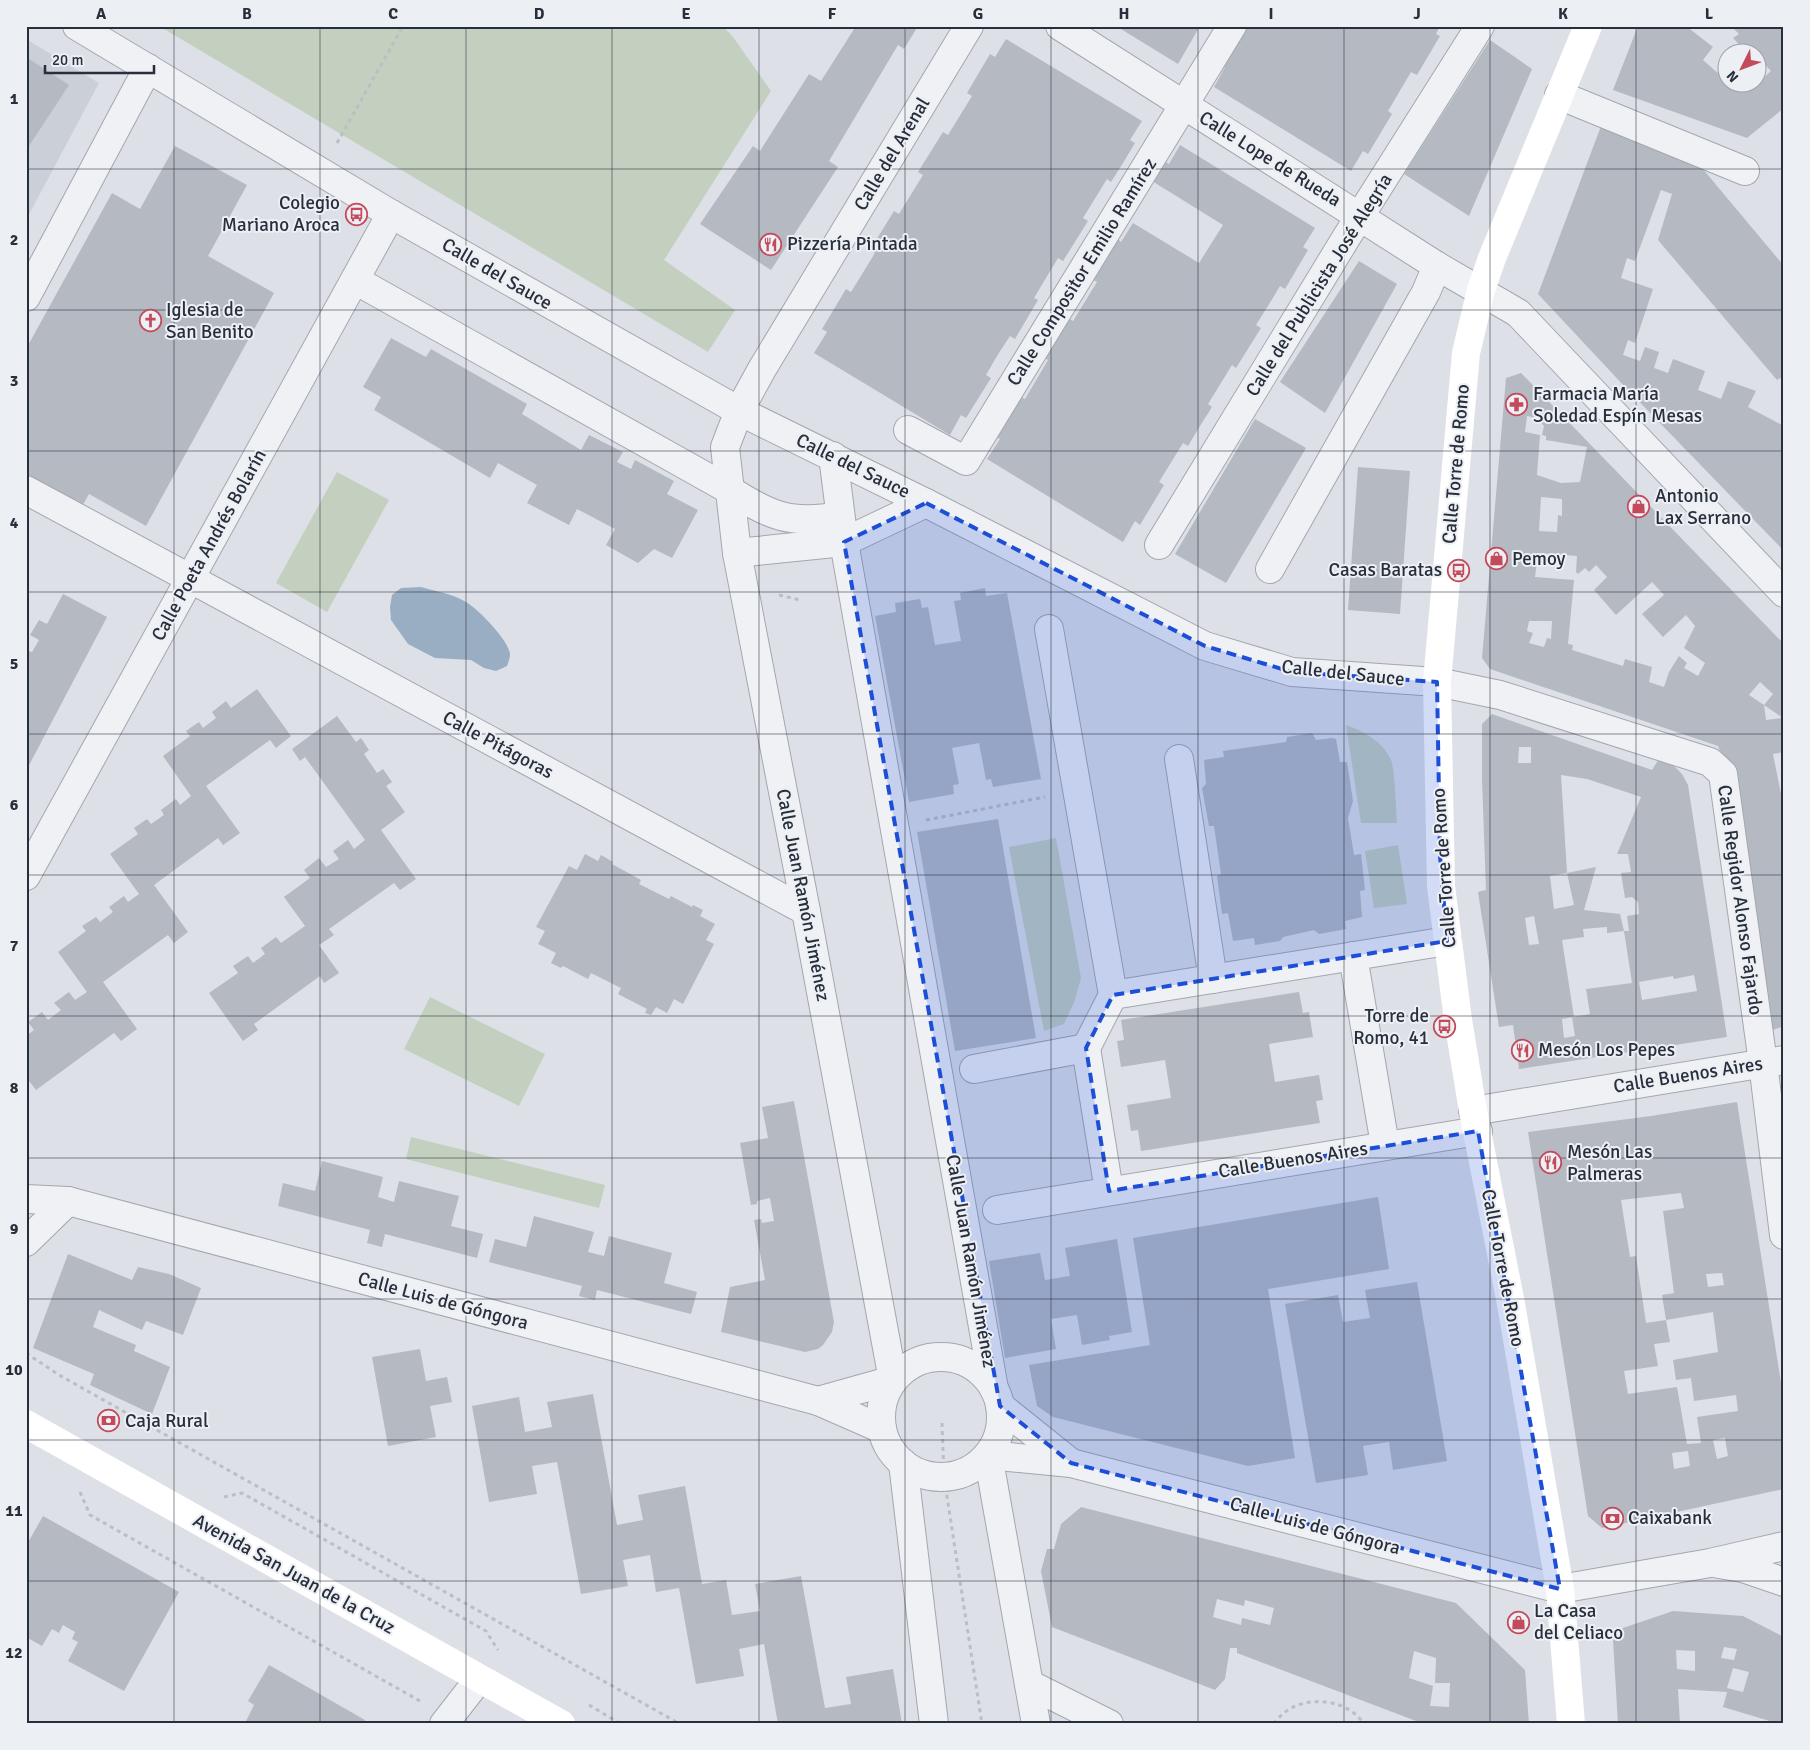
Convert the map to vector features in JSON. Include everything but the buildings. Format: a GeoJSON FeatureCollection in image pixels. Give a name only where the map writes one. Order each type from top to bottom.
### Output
{"type":"FeatureCollection","features":[{"type":"Feature","properties":{"kind":"main road","name":"Calle Torre de Romo"},"geometry":{"type":"LineString","coordinates":[[1571,1724],[1560,1589],[1511,1304],[1475,1121],[1447,941],[1440,855],[1437,682],[1466,353],[1480,290],[1588,26]]}},
{"type":"Feature","properties":{"kind":"main road","name":"Avenida San Juan de la Cruz"},"geometry":{"type":"LineString","coordinates":[[26,1424],[562,1724]]}},
{"type":"Feature","properties":{"kind":"street","name":"Calle del Sauce"},"geometry":{"type":"LineString","coordinates":[[77,26],[391,214],[739,411],[926,502],[1205,646],[1292,672],[1437,682]]}},
{"type":"Feature","properties":{"kind":"street","name":"Calle del Arenal"},"geometry":{"type":"LineString","coordinates":[[739,411],[969,26]]}},
{"type":"Feature","properties":{"kind":"street","name":"Calle Lope de Rueda"},"geometry":{"type":"LineString","coordinates":[[1060,26],[1437,266],[1518,313],[1784,593]]}},
{"type":"Feature","properties":{"kind":"street","name":"Calle Compositor Emilio Ramírez"},"geometry":{"type":"LineString","coordinates":[[908,430],[966,461],[1232,26]]}},
{"type":"Feature","properties":{"kind":"street","name":"Calle del Publicista José Alegría"},"geometry":{"type":"LineString","coordinates":[[1160,545],[1360,216],[1480,26]]}},
{"type":"Feature","properties":{"kind":"street"},"geometry":{"type":"LineString","coordinates":[[26,297],[148,68]]}},
{"type":"Feature","properties":{"kind":"street"},"geometry":{"type":"LineString","coordinates":[[1559,96],[1745,171]]}},
{"type":"Feature","properties":{"kind":"street","name":"Calle Poeta Andrés Bolarín"},"geometry":{"type":"LineString","coordinates":[[26,876],[391,214]]}},
{"type":"Feature","properties":{"kind":"street"},"geometry":{"type":"LineString","coordinates":[[1270,569],[1426,292],[1437,266]]}},
{"type":"Feature","properties":{"kind":"street","name":"Calle del Sauce"},"geometry":{"type":"LineString","coordinates":[[355,280],[728,488],[755,506],[783,518],[816,520],[842,529]]}},
{"type":"Feature","properties":{"kind":"street","name":"Calle Juan Ramón Jiménez"},"geometry":{"type":"LineString","coordinates":[[739,411],[725,447],[728,488],[737,554],[806,911],[893,1380]]}},
{"type":"Feature","properties":{"kind":"street","name":"Calle Juan Ramón Jiménez"},"geometry":{"type":"LineString","coordinates":[[833,456],[842,529],[997,1397]]}},
{"type":"Feature","properties":{"kind":"street","name":"Calle Pitágoras"},"geometry":{"type":"LineString","coordinates":[[26,490],[806,911]]}},
{"type":"Feature","properties":{"kind":"street","name":"Calle del Sauce"},"geometry":{"type":"LineString","coordinates":[[737,554],[842,529],[926,502]]}},
{"type":"Feature","properties":{"kind":"street"},"geometry":{"type":"LineString","coordinates":[[1049,629],[1113,995],[1086,1048],[1109,1190]]}},
{"type":"Feature","properties":{"kind":"street","name":"Calle Regidor Alonso Fajardo"},"geometry":{"type":"LineString","coordinates":[[1437,682],[1500,695],[1710,762],[1723,774],[1773,1062],[1784,1236]]}},
{"type":"Feature","properties":{"kind":"street"},"geometry":{"type":"LineString","coordinates":[[1179,759],[1213,979]]}},
{"type":"Feature","properties":{"kind":"street"},"geometry":{"type":"LineString","coordinates":[[1113,995],[1447,941]]}},
{"type":"Feature","properties":{"kind":"street"},"geometry":{"type":"LineString","coordinates":[[1354,956],[1385,1145]]}},
{"type":"Feature","properties":{"kind":"street"},"geometry":{"type":"LineString","coordinates":[[974,1069],[1086,1048]]}},
{"type":"Feature","properties":{"kind":"street","name":"Calle Buenos Aires"},"geometry":{"type":"LineString","coordinates":[[996,1210],[1385,1145],[1475,1121],[1773,1062]]}},
{"type":"Feature","properties":{"kind":"street","name":"Calle Luis de Góngora"},"geometry":{"type":"LineString","coordinates":[[26,1199],[68,1201],[818,1401],[882,1429]]}},
{"type":"Feature","properties":{"kind":"street"},"geometry":{"type":"LineString","coordinates":[[26,1242],[68,1201]]}},
{"type":"Feature","properties":{"kind":"street","name":"Calle Luis de Góngora"},"geometry":{"type":"LineString","coordinates":[[997,1397],[1001,1418],[998,1437],[988,1455],[976,1466],[961,1474],[944,1477],[927,1476],[911,1469],[897,1459],[887,1445],[882,1429],[881,1412],[884,1395],[893,1380],[905,1368],[921,1360],[937,1357],[954,1358],[970,1364],[984,1375],[997,1397],[1071,1463]]}},
{"type":"Feature","properties":{"kind":"street","name":"Calle Luis de Góngora"},"geometry":{"type":"LineString","coordinates":[[818,1401],[893,1380]]}},
{"type":"Feature","properties":{"kind":"street"},"geometry":{"type":"LineString","coordinates":[[988,1455],[1036,1724]]}},
{"type":"Feature","properties":{"kind":"street","name":"Calle Luis de Góngora"},"geometry":{"type":"LineString","coordinates":[[988,1455],[1071,1463],[1560,1589]]}},
{"type":"Feature","properties":{"kind":"street"},"geometry":{"type":"LineString","coordinates":[[903,1463],[934,1724]]}},
{"type":"Feature","properties":{"kind":"street"},"geometry":{"type":"LineString","coordinates":[[1560,1589],[1710,1562],[1784,1546]]}},
{"type":"Feature","properties":{"kind":"street"},"geometry":{"type":"LineString","coordinates":[[1710,1562],[1743,1568],[1784,1582]]}},
{"type":"Feature","properties":{"kind":"street"},"geometry":{"type":"LineString","coordinates":[[446,1720],[480,1678]]}},
{"type":"Feature","properties":{"kind":"street"},"geometry":{"type":"LineString","coordinates":[[1029,1684],[1109,1724]]}},
{"type":"Feature","properties":{"kind":"path"},"geometry":{"type":"LineString","coordinates":[[320,171],[403,26]]}},
{"type":"Feature","properties":{"kind":"path"},"geometry":{"type":"LineString","coordinates":[[894,827],[1078,791]]}},
{"type":"Feature","properties":{"kind":"path"},"geometry":{"type":"LineString","coordinates":[[26,1353],[59,1375],[680,1724]]}},
{"type":"Feature","properties":{"kind":"path"},"geometry":{"type":"LineString","coordinates":[[942,1423],[944,1477],[982,1724]]}},
{"type":"Feature","properties":{"kind":"path"},"geometry":{"type":"LineString","coordinates":[[78,1488],[90,1515],[446,1720]]}},
{"type":"Feature","properties":{"kind":"path"},"geometry":{"type":"LineString","coordinates":[[218,1498],[242,1493],[486,1631],[501,1654]]}},
{"type":"Feature","properties":{"kind":"path"},"geometry":{"type":"LineString","coordinates":[[1274,1724],[1277,1719],[1292,1707],[1310,1701],[1329,1702],[1347,1708],[1364,1724]]}},
{"type":"Feature","properties":{"kind":"path"},"geometry":{"type":"LineString","coordinates":[[586,1704],[621,1724]]}},
{"type":"Feature","properties":{"kind":"highlighted area"},"geometry":{"type":"Polygon","coordinates":[[[926,503],[1205,646],[1292,672],[1437,682],[1440,855],[1447,941],[1113,995],[1086,1048],[1109,1191],[1478,1131],[1560,1589],[1071,1463],[1000,1406],[844,542],[926,503]]]}},
{"type":"Feature","properties":{"kind":"shaded area"},"geometry":{"type":"Polygon","coordinates":[[[26,39],[99,83],[26,220],[26,39]]]}},
{"type":"Feature","properties":{"kind":"green space"},"geometry":{"type":"Polygon","coordinates":[[[159,26],[723,26],[733,37],[771,91],[664,260],[735,310],[708,352],[159,26]]]}},
{"type":"Feature","properties":{"kind":"green space"},"geometry":{"type":"Polygon","coordinates":[[[337,472],[389,500],[327,612],[276,583],[337,472]]]}},
{"type":"Feature","properties":{"kind":"green space"},"geometry":{"type":"Polygon","coordinates":[[[1346,725],[1360,730],[1372,738],[1388,754],[1391,760],[1394,780],[1397,823],[1361,823],[1346,725]]]}},
{"type":"Feature","properties":{"kind":"green space"},"geometry":{"type":"Polygon","coordinates":[[[1056,838],[1081,978],[1075,1000],[1064,1024],[1044,1031],[1009,847],[1056,838]]]}},
{"type":"Feature","properties":{"kind":"green space"},"geometry":{"type":"Polygon","coordinates":[[[1398,845],[1407,904],[1374,908],[1365,851],[1398,845]]]}},
{"type":"Feature","properties":{"kind":"green space"},"geometry":{"type":"Polygon","coordinates":[[[430,997],[545,1054],[519,1106],[404,1049],[430,997]]]}},
{"type":"Feature","properties":{"kind":"green space"},"geometry":{"type":"Polygon","coordinates":[[[411,1137],[605,1185],[599,1208],[406,1159],[411,1137]]]}},
{"type":"Feature","properties":{"kind":"water"},"geometry":{"type":"Polygon","coordinates":[[[421,587],[455,597],[478,611],[499,634],[509,649],[510,655],[507,666],[496,671],[484,668],[471,660],[435,658],[408,644],[391,620],[390,607],[392,595],[401,588],[421,587]]]}},
{"type":"Feature","properties":{"kind":"place","name":"Colegio Mariano Aroca"},"geometry":{"type":"Point","coordinates":[356,214]}},
{"type":"Feature","properties":{"kind":"place","name":"Pizzería Pintada"},"geometry":{"type":"Point","coordinates":[771,244]}},
{"type":"Feature","properties":{"kind":"place","name":"Iglesia de San Benito"},"geometry":{"type":"Point","coordinates":[150,321]}},
{"type":"Feature","properties":{"kind":"place","name":"Farmacia María Soledad Espín Mesas"},"geometry":{"type":"Point","coordinates":[1517,405]}},
{"type":"Feature","properties":{"kind":"place","name":"Antonio Lax Serrano"},"geometry":{"type":"Point","coordinates":[1639,507]}},
{"type":"Feature","properties":{"kind":"place","name":"Pemoy"},"geometry":{"type":"Point","coordinates":[1496,559]}},
{"type":"Feature","properties":{"kind":"place","name":"Casas Baratas"},"geometry":{"type":"Point","coordinates":[1458,570]}},
{"type":"Feature","properties":{"kind":"place","name":"Torre de Romo, 41"},"geometry":{"type":"Point","coordinates":[1445,1027]}},
{"type":"Feature","properties":{"kind":"place","name":"Mesón Los Pepes"},"geometry":{"type":"Point","coordinates":[1522,1050]}},
{"type":"Feature","properties":{"kind":"place","name":"Mesón Las Palmeras"},"geometry":{"type":"Point","coordinates":[1551,1163]}},
{"type":"Feature","properties":{"kind":"place","name":"Caja Rural"},"geometry":{"type":"Point","coordinates":[109,1421]}},
{"type":"Feature","properties":{"kind":"place","name":"Caixabank"},"geometry":{"type":"Point","coordinates":[1612,1518]}},
{"type":"Feature","properties":{"kind":"place","name":"La Casa del Celiaco"},"geometry":{"type":"Point","coordinates":[1518,1622]}}]}
